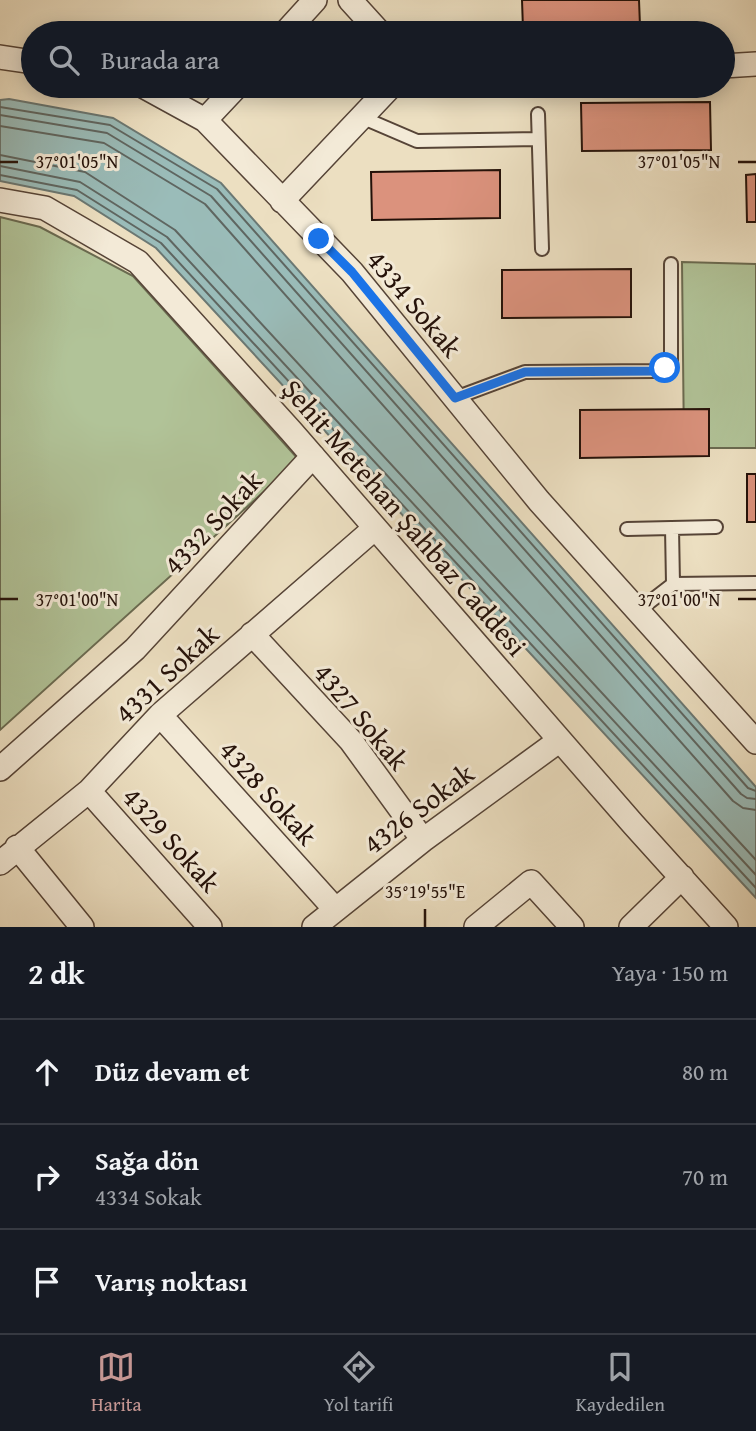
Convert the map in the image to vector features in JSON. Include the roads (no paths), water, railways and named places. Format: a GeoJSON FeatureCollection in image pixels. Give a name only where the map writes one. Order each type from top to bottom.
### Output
{"type":"FeatureCollection","features":[{"type":"Feature","properties":{"kind":"street"},"geometry":{"type":"LineString","coordinates":[[296,21],[315,0]]}},
{"type":"Feature","properties":{"kind":"street"},"geometry":{"type":"LineString","coordinates":[[350,0],[369,21]]}},
{"type":"Feature","properties":{"kind":"street"},"geometry":{"type":"LineString","coordinates":[[0,57],[21,60]]}},
{"type":"Feature","properties":{"kind":"street"},"geometry":{"type":"LineString","coordinates":[[735,66],[756,65]]}},
{"type":"Feature","properties":{"kind":"street","name":"4334 Sokak"},"geometry":{"type":"LineString","coordinates":[[165,98],[205,120],[352,272],[538,501],[756,742]]}},
{"type":"Feature","properties":{"kind":"street"},"geometry":{"type":"LineString","coordinates":[[205,120],[226,98]]}},
{"type":"Feature","properties":{"kind":"street"},"geometry":{"type":"LineString","coordinates":[[282,201],[379,98]]}},
{"type":"Feature","properties":{"kind":"street","name":"Şehit Metehan Şahbaz Caddesi"},"geometry":{"type":"LineString","coordinates":[[0,200],[45,208],[138,262],[313,456],[559,740],[726,927]]}},
{"type":"Feature","properties":{"kind":"street","name":"4332 Sokak"},"geometry":{"type":"LineString","coordinates":[[0,769],[135,649],[313,456]]}},
{"type":"Feature","properties":{"kind":"street","name":"4331 Sokak"},"geometry":{"type":"LineString","coordinates":[[0,863],[89,791],[160,715],[375,528]]}},
{"type":"Feature","properties":{"kind":"street","name":"4327 Sokak"},"geometry":{"type":"LineString","coordinates":[[252,634],[351,741],[423,840]]}},
{"type":"Feature","properties":{"kind":"street","name":"4328 Sokak"},"geometry":{"type":"LineString","coordinates":[[160,715],[335,909]]}},
{"type":"Feature","properties":{"kind":"street","name":"4326 Sokak"},"geometry":{"type":"LineString","coordinates":[[314,927],[423,840],[559,740]]}},
{"type":"Feature","properties":{"kind":"street","name":"4329 Sokak"},"geometry":{"type":"LineString","coordinates":[[89,791],[210,927]]}},
{"type":"Feature","properties":{"kind":"street"},"geometry":{"type":"LineString","coordinates":[[17,847],[82,927]]}},
{"type":"Feature","properties":{"kind":"street"},"geometry":{"type":"LineString","coordinates":[[631,927],[681,877]]}},
{"type":"Feature","properties":{"kind":"street"},"geometry":{"type":"LineString","coordinates":[[477,927],[531,882],[572,927]]}},
{"type":"Feature","properties":{"kind":"lane"},"geometry":{"type":"LineString","coordinates":[[538,114],[542,249]]}},
{"type":"Feature","properties":{"kind":"lane"},"geometry":{"type":"LineString","coordinates":[[361,117],[417,141],[538,139]]}},
{"type":"Feature","properties":{"kind":"lane"},"geometry":{"type":"LineString","coordinates":[[455,398],[525,372],[656,371],[665,368],[671,363],[671,264]]}},
{"type":"Feature","properties":{"kind":"lane"},"geometry":{"type":"LineString","coordinates":[[627,529],[716,527]]}},
{"type":"Feature","properties":{"kind":"lane"},"geometry":{"type":"LineString","coordinates":[[672,528],[673,584]]}},
{"type":"Feature","properties":{"kind":"lane"},"geometry":{"type":"LineString","coordinates":[[638,611],[673,584],[756,583]]}},
{"type":"Feature","properties":{"kind":"water"},"geometry":{"type":"Polygon","coordinates":[[[9,99],[113,118],[221,183],[756,787],[756,898],[156,248],[74,196],[0,181],[0,100],[9,99]]]}}]}
